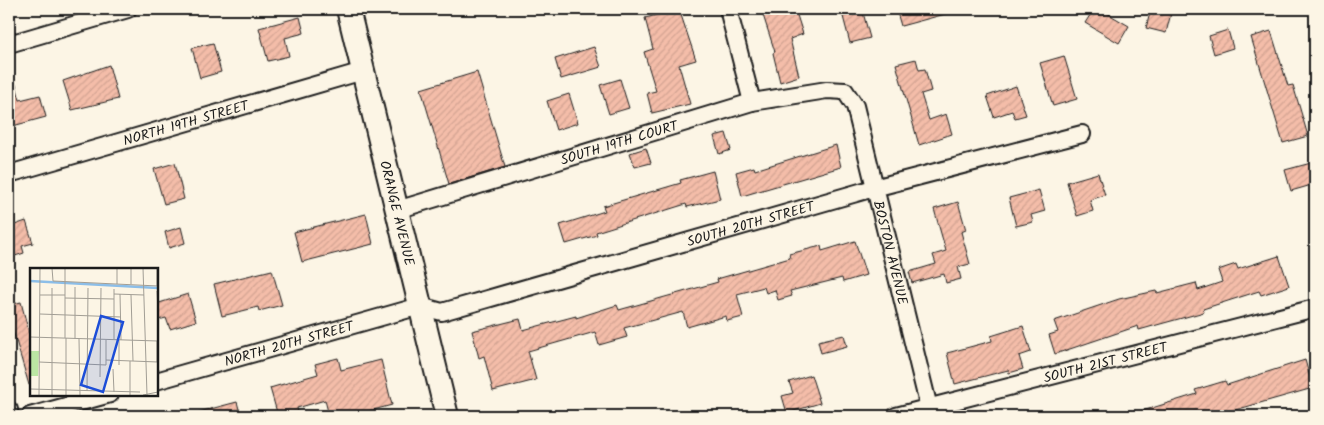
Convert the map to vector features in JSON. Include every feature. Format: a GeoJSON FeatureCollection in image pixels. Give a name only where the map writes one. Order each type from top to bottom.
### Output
{"type":"FeatureCollection","features":[{"type":"Feature","properties":{"kind":"main road","name":"ORANGE AVENUE"},"geometry":{"type":"LineString","coordinates":[[348,9],[447,416]]}},
{"type":"Feature","properties":{"kind":"street"},"geometry":{"type":"LineString","coordinates":[[9,44],[128,9]]}},
{"type":"Feature","properties":{"kind":"street"},"geometry":{"type":"LineString","coordinates":[[728,9],[752,102]]}},
{"type":"Feature","properties":{"kind":"street","name":"NORTH 19TH STREET"},"geometry":{"type":"LineString","coordinates":[[9,174],[363,71]]}},
{"type":"Feature","properties":{"kind":"street","name":"SOUTH 19TH COURT"},"geometry":{"type":"LineString","coordinates":[[397,210],[752,102],[827,90],[845,91]]}},
{"type":"Feature","properties":{"kind":"street","name":"BOSTON AVENUE"},"geometry":{"type":"LineString","coordinates":[[845,91],[855,106],[930,412]]}},
{"type":"Feature","properties":{"kind":"street","name":"SOUTH 20TH STREET"},"geometry":{"type":"LineString","coordinates":[[420,306],[442,312],[874,188],[1082,134]]}},
{"type":"Feature","properties":{"kind":"street","name":"NORTH 20TH STREET"},"geometry":{"type":"LineString","coordinates":[[158,379],[420,306]]}},
{"type":"Feature","properties":{"kind":"street","name":"SOUTH 21ST STREET"},"geometry":{"type":"LineString","coordinates":[[896,416],[930,412],[1315,308]]}},
{"type":"Feature","properties":{"kind":"street"},"geometry":{"type":"LineString","coordinates":[[30,416],[106,395]]}},
{"type":"Feature","properties":{"kind":"street"},"geometry":{"type":"LineString","coordinates":[[9,410],[10,416]]}},
{"type":"Feature","properties":{"kind":"building"},"geometry":{"type":"Polygon","coordinates":[[[656,9],[679,9],[696,60],[679,65],[690,104],[652,113],[647,93],[656,91],[644,52],[653,49],[645,18],[657,15],[656,9]]]}},
{"type":"Feature","properties":{"kind":"building"},"geometry":{"type":"Polygon","coordinates":[[[773,9],[795,9],[803,34],[790,39],[799,76],[780,82],[773,53],[775,52],[762,12],[773,9]]]}},
{"type":"Feature","properties":{"kind":"building"},"geometry":{"type":"Polygon","coordinates":[[[841,9],[862,9],[870,38],[850,43],[841,9]]]}},
{"type":"Feature","properties":{"kind":"building"},"geometry":{"type":"Polygon","coordinates":[[[896,9],[949,9],[949,13],[901,26],[896,9]]]}},
{"type":"Feature","properties":{"kind":"building"},"geometry":{"type":"Polygon","coordinates":[[[1094,9],[1100,9],[1129,26],[1119,43],[1085,23],[1094,9]]]}},
{"type":"Feature","properties":{"kind":"building"},"geometry":{"type":"Polygon","coordinates":[[[1151,9],[1172,9],[1166,33],[1146,28],[1151,9]]]}},
{"type":"Feature","properties":{"kind":"building"},"geometry":{"type":"Polygon","coordinates":[[[300,17],[304,33],[285,38],[289,56],[268,61],[259,28],[300,17]]]}},
{"type":"Feature","properties":{"kind":"building"},"geometry":{"type":"Polygon","coordinates":[[[1228,30],[1233,48],[1214,54],[1209,36],[1228,30]]]}},
{"type":"Feature","properties":{"kind":"building"},"geometry":{"type":"Polygon","coordinates":[[[1271,31],[1288,86],[1293,85],[1308,136],[1283,143],[1251,37],[1271,31]]]}},
{"type":"Feature","properties":{"kind":"building"},"geometry":{"type":"Polygon","coordinates":[[[213,43],[221,72],[200,78],[192,48],[213,43]]]}},
{"type":"Feature","properties":{"kind":"building"},"geometry":{"type":"Polygon","coordinates":[[[594,47],[601,67],[561,79],[555,59],[594,47]]]}},
{"type":"Feature","properties":{"kind":"building"},"geometry":{"type":"Polygon","coordinates":[[[1064,56],[1077,99],[1053,106],[1040,63],[1064,56]]]}},
{"type":"Feature","properties":{"kind":"building"},"geometry":{"type":"Polygon","coordinates":[[[916,59],[919,70],[925,69],[931,91],[921,94],[929,120],[946,114],[952,134],[919,145],[896,64],[916,59]]]}},
{"type":"Feature","properties":{"kind":"building"},"geometry":{"type":"Polygon","coordinates":[[[109,65],[118,99],[72,110],[63,81],[109,65]]]}},
{"type":"Feature","properties":{"kind":"building"},"geometry":{"type":"Polygon","coordinates":[[[477,72],[505,167],[449,184],[421,89],[477,72]]]}},
{"type":"Feature","properties":{"kind":"building"},"geometry":{"type":"Polygon","coordinates":[[[9,74],[13,74],[20,100],[40,95],[46,117],[9,127],[9,74]]]}},
{"type":"Feature","properties":{"kind":"building"},"geometry":{"type":"Polygon","coordinates":[[[620,79],[629,108],[609,114],[600,85],[620,79]]]}},
{"type":"Feature","properties":{"kind":"building"},"geometry":{"type":"Polygon","coordinates":[[[1016,86],[1026,115],[1015,118],[1012,111],[994,117],[987,96],[1016,86]]]}},
{"type":"Feature","properties":{"kind":"building"},"geometry":{"type":"Polygon","coordinates":[[[569,94],[578,123],[556,130],[547,101],[569,94]]]}},
{"type":"Feature","properties":{"kind":"building"},"geometry":{"type":"Polygon","coordinates":[[[726,133],[731,150],[719,154],[714,136],[726,133]]]}},
{"type":"Feature","properties":{"kind":"building"},"geometry":{"type":"Polygon","coordinates":[[[836,145],[841,167],[742,196],[736,172],[754,167],[755,170],[836,145]]]}},
{"type":"Feature","properties":{"kind":"building"},"geometry":{"type":"Polygon","coordinates":[[[646,148],[651,163],[635,167],[630,153],[646,148]]]}},
{"type":"Feature","properties":{"kind":"building"},"geometry":{"type":"Polygon","coordinates":[[[175,163],[184,199],[164,204],[154,169],[175,163]]]}},
{"type":"Feature","properties":{"kind":"building"},"geometry":{"type":"Polygon","coordinates":[[[1311,163],[1315,184],[1291,191],[1285,170],[1311,163]]]}},
{"type":"Feature","properties":{"kind":"building"},"geometry":{"type":"Polygon","coordinates":[[[713,171],[720,199],[687,207],[686,204],[596,232],[597,235],[566,244],[560,225],[605,211],[603,206],[681,183],[680,180],[713,171]]]}},
{"type":"Feature","properties":{"kind":"building"},"geometry":{"type":"Polygon","coordinates":[[[1098,173],[1105,195],[1090,200],[1093,211],[1077,216],[1067,182],[1098,173]]]}},
{"type":"Feature","properties":{"kind":"building"},"geometry":{"type":"Polygon","coordinates":[[[1039,190],[1045,211],[1031,215],[1033,222],[1016,226],[1009,198],[1039,190]]]}},
{"type":"Feature","properties":{"kind":"building"},"geometry":{"type":"Polygon","coordinates":[[[958,202],[966,230],[961,232],[970,264],[958,267],[961,279],[946,283],[944,274],[912,283],[909,272],[936,264],[933,255],[946,251],[934,209],[958,202]]]}},
{"type":"Feature","properties":{"kind":"building"},"geometry":{"type":"Polygon","coordinates":[[[366,214],[373,244],[302,262],[294,232],[366,214]]]}},
{"type":"Feature","properties":{"kind":"building"},"geometry":{"type":"Polygon","coordinates":[[[26,221],[33,243],[22,246],[24,253],[9,258],[9,227],[26,221]]]}},
{"type":"Feature","properties":{"kind":"building"},"geometry":{"type":"Polygon","coordinates":[[[181,227],[185,243],[169,248],[165,232],[181,227]]]}},
{"type":"Feature","properties":{"kind":"building"},"geometry":{"type":"Polygon","coordinates":[[[855,241],[866,275],[843,282],[842,278],[790,291],[792,296],[778,300],[775,290],[766,293],[764,287],[737,294],[743,317],[727,321],[726,316],[687,327],[683,312],[624,328],[627,337],[599,345],[595,332],[528,351],[536,380],[493,391],[484,356],[479,358],[472,331],[520,319],[523,330],[576,316],[576,318],[617,305],[619,310],[718,282],[717,279],[790,258],[789,254],[821,246],[822,251],[855,241]]]}},
{"type":"Feature","properties":{"kind":"building"},"geometry":{"type":"Polygon","coordinates":[[[1279,256],[1289,286],[1261,295],[1259,291],[1203,309],[1204,312],[1139,330],[1138,326],[1055,354],[1049,335],[1058,332],[1054,321],[1119,299],[1156,291],[1157,293],[1196,283],[1198,290],[1222,282],[1218,270],[1236,264],[1238,269],[1279,256]]]}},
{"type":"Feature","properties":{"kind":"building"},"geometry":{"type":"Polygon","coordinates":[[[272,270],[282,305],[259,311],[258,307],[222,316],[214,284],[272,270]]]}},
{"type":"Feature","properties":{"kind":"building"},"geometry":{"type":"Polygon","coordinates":[[[188,294],[196,321],[170,329],[166,318],[158,320],[158,303],[188,294]]]}},
{"type":"Feature","properties":{"kind":"building"},"geometry":{"type":"Polygon","coordinates":[[[21,302],[30,332],[30,385],[9,317],[9,305],[21,302]]]}},
{"type":"Feature","properties":{"kind":"building"},"geometry":{"type":"Polygon","coordinates":[[[1023,326],[1031,352],[1019,356],[1023,369],[1009,373],[1008,370],[955,384],[947,353],[992,341],[991,336],[1023,326]]]}},
{"type":"Feature","properties":{"kind":"building"},"geometry":{"type":"Polygon","coordinates":[[[844,335],[847,346],[821,353],[818,341],[844,335]]]}},
{"type":"Feature","properties":{"kind":"building"},"geometry":{"type":"Polygon","coordinates":[[[338,358],[341,370],[381,360],[392,405],[351,416],[329,416],[325,400],[297,408],[299,416],[278,416],[270,388],[318,374],[315,364],[338,358]]]}},
{"type":"Feature","properties":{"kind":"building"},"geometry":{"type":"Polygon","coordinates":[[[1305,360],[1313,388],[1214,416],[1137,416],[1136,413],[1197,394],[1195,390],[1225,381],[1227,385],[1305,360]]]}},
{"type":"Feature","properties":{"kind":"building"},"geometry":{"type":"Polygon","coordinates":[[[811,375],[820,403],[787,413],[782,396],[793,393],[789,382],[811,375]]]}},
{"type":"Feature","properties":{"kind":"building"},"geometry":{"type":"Polygon","coordinates":[[[237,402],[241,416],[199,416],[199,412],[237,402]]]}}]}
